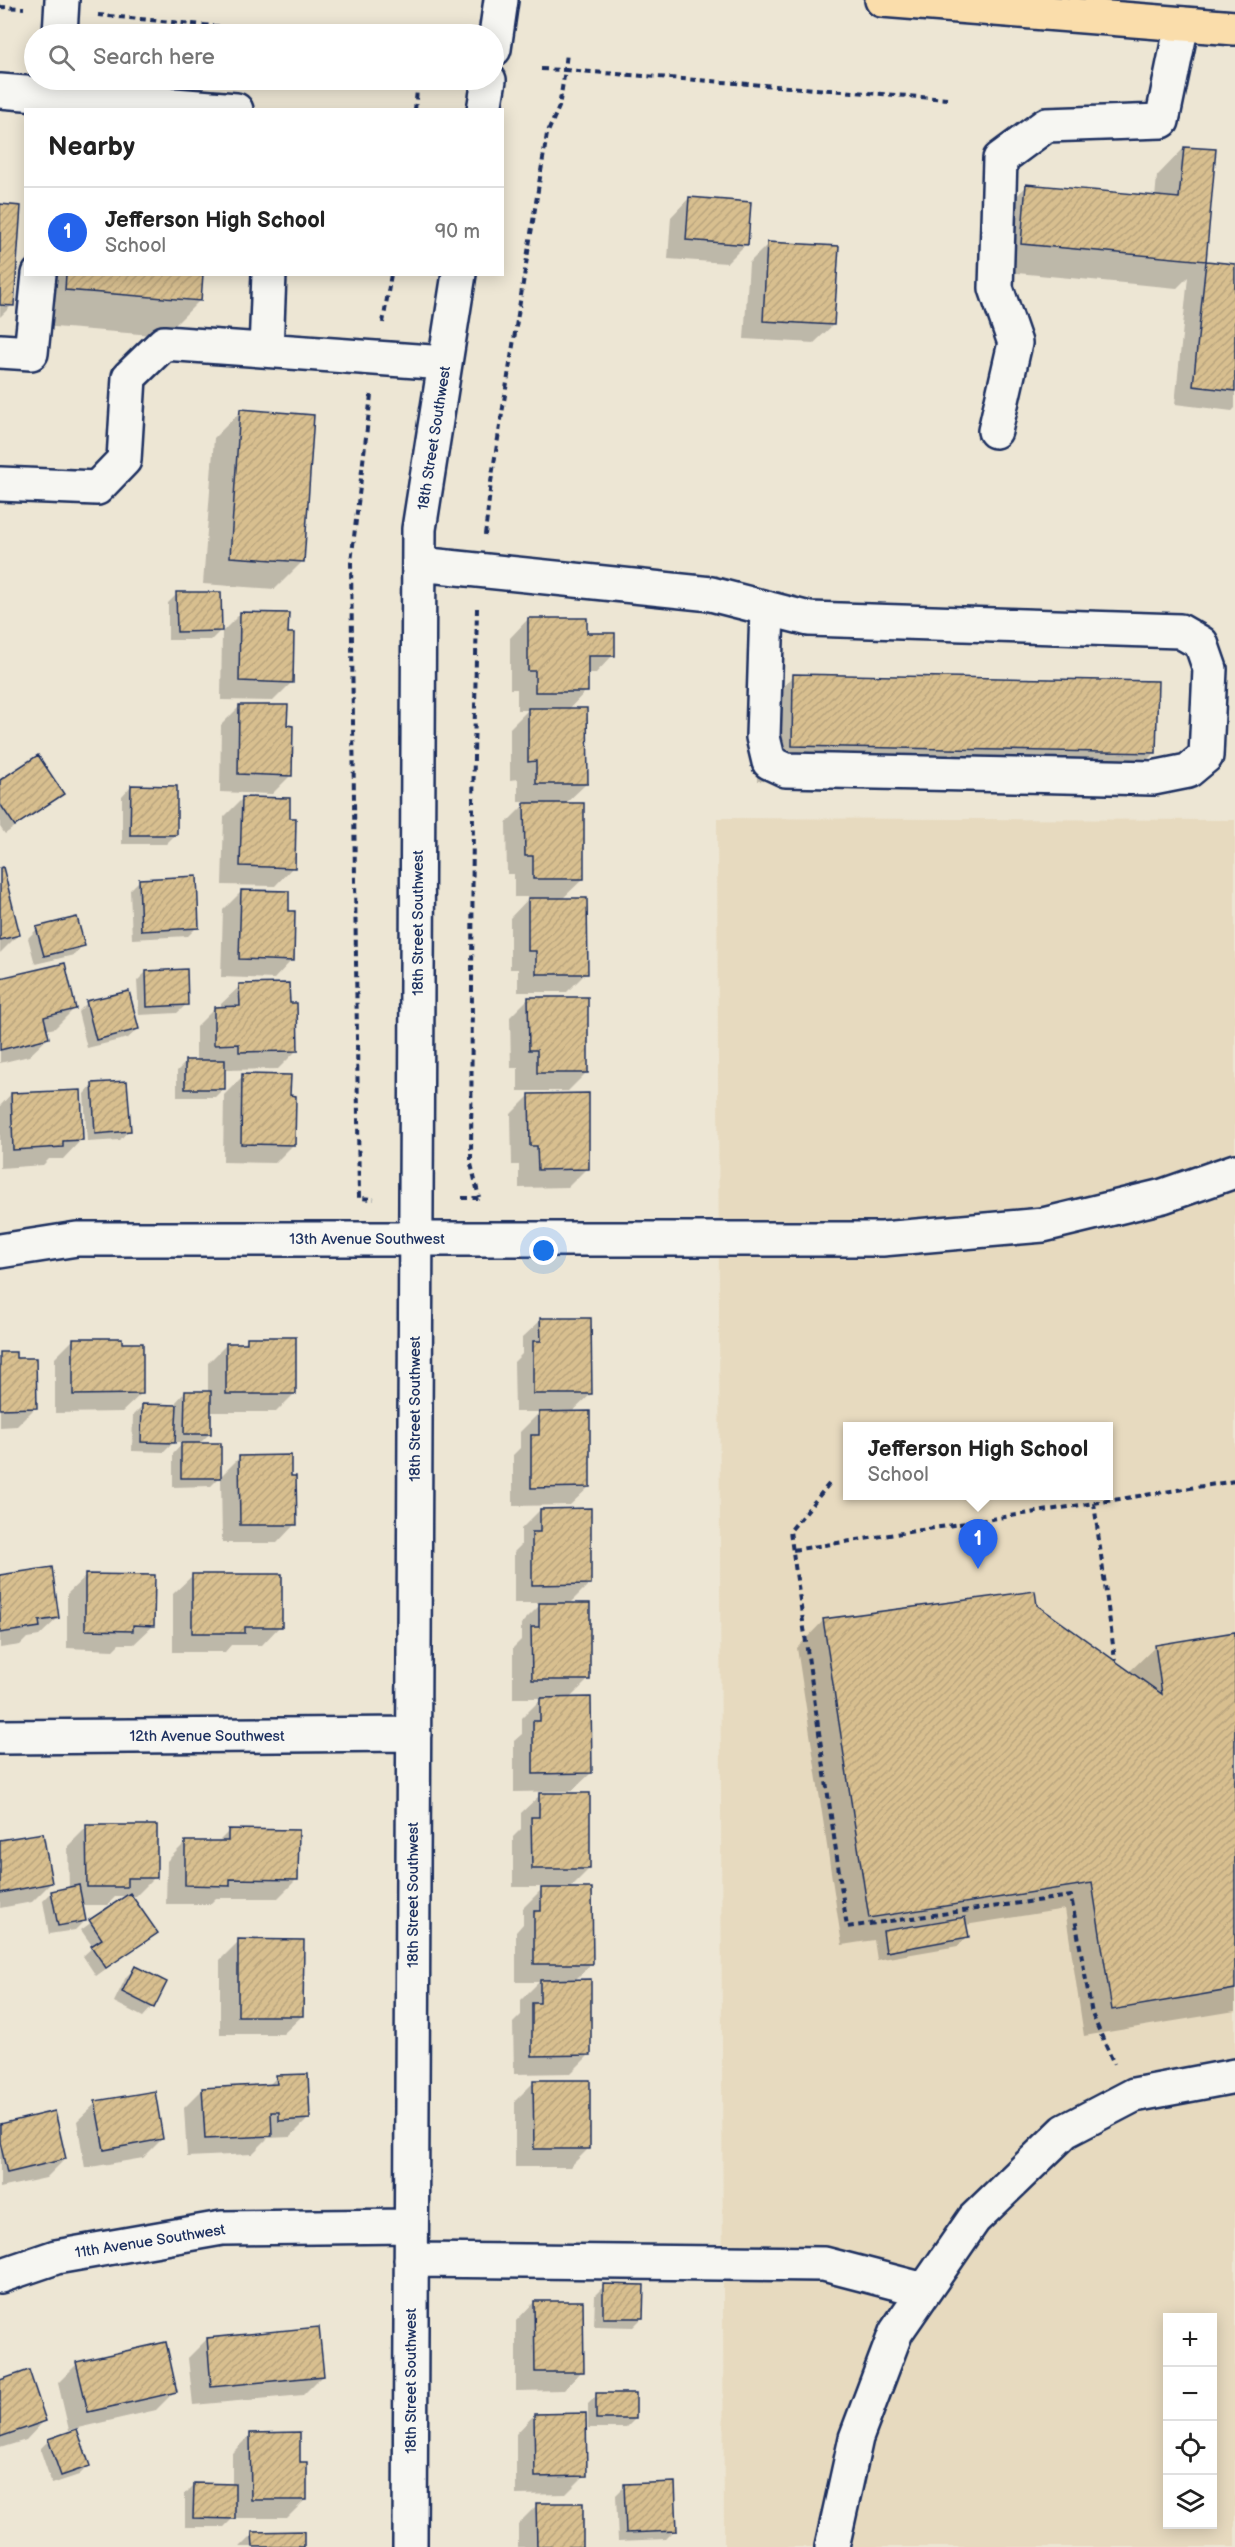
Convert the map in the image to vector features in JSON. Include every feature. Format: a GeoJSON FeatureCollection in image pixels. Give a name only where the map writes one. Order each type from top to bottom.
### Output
{"type":"FeatureCollection","features":[{"type":"Feature","properties":{"kind":"main road"},"geometry":{"type":"LineString","coordinates":[[902,1],[1116,9],[1182,24],[1235,28]]}},
{"type":"Feature","properties":{"kind":"street"},"geometry":{"type":"LineString","coordinates":[[498,24],[501,0]]}},
{"type":"Feature","properties":{"kind":"street"},"geometry":{"type":"LineString","coordinates":[[995,431],[1015,343],[996,288],[1000,159],[1046,125],[1162,121],[1182,24]]}},
{"type":"Feature","properties":{"kind":"street"},"geometry":{"type":"LineString","coordinates":[[484,108],[487,90]]}},
{"type":"Feature","properties":{"kind":"street"},"geometry":{"type":"LineString","coordinates":[[0,91],[212,108]]}},
{"type":"Feature","properties":{"kind":"street"},"geometry":{"type":"LineString","coordinates":[[0,351],[31,353],[39,276]]}},
{"type":"Feature","properties":{"kind":"street"},"geometry":{"type":"LineString","coordinates":[[266,350],[269,276]]}},
{"type":"Feature","properties":{"kind":"street","name":"18th Street Southwest"},"geometry":{"type":"LineString","coordinates":[[410,2547],[419,529],[459,276]]}},
{"type":"Feature","properties":{"kind":"street"},"geometry":{"type":"LineString","coordinates":[[0,484],[97,488],[124,459],[129,377],[164,343],[445,363]]}},
{"type":"Feature","properties":{"kind":"street"},"geometry":{"type":"LineString","coordinates":[[419,564],[711,594],[767,608],[809,619],[1180,631],[1201,643],[1210,669],[1206,756],[1188,771],[1153,778],[786,770],[769,762],[763,737],[767,608]]}},
{"type":"Feature","properties":{"kind":"street","name":"13th Avenue Southwest"},"geometry":{"type":"LineString","coordinates":[[0,1251],[77,1239],[882,1239],[1043,1225],[1163,1197],[1235,1171]]}},
{"type":"Feature","properties":{"kind":"street","name":"12th Avenue Southwest"},"geometry":{"type":"LineString","coordinates":[[0,1737],[414,1734]]}},
{"type":"Feature","properties":{"kind":"street"},"geometry":{"type":"LineString","coordinates":[[832,2547],[856,2438],[896,2332],[974,2219],[1065,2131],[1134,2094],[1235,2076]]}},
{"type":"Feature","properties":{"kind":"street","name":"11th Avenue Southwest"},"geometry":{"type":"LineString","coordinates":[[0,2276],[56,2257],[222,2228],[411,2226]]}},
{"type":"Feature","properties":{"kind":"street"},"geometry":{"type":"LineString","coordinates":[[411,2260],[824,2264],[924,2290]]}},
{"type":"Feature","properties":{"kind":"path"},"geometry":{"type":"LineString","coordinates":[[0,7],[61,15],[173,24]]}},
{"type":"Feature","properties":{"kind":"path"},"geometry":{"type":"LineString","coordinates":[[479,1197],[471,1164],[473,806],[477,605],[491,482],[547,134],[559,107],[567,53]]}},
{"type":"Feature","properties":{"kind":"path"},"geometry":{"type":"LineString","coordinates":[[541,69],[946,99]]}},
{"type":"Feature","properties":{"kind":"path"},"geometry":{"type":"LineString","coordinates":[[415,108],[417,90]]}},
{"type":"Feature","properties":{"kind":"path"},"geometry":{"type":"LineString","coordinates":[[374,1198],[359,1198],[351,562],[377,358],[391,276]]}},
{"type":"Feature","properties":{"kind":"path"},"geometry":{"type":"LineString","coordinates":[[793,1550],[1235,1481]]}},
{"type":"Feature","properties":{"kind":"path"},"geometry":{"type":"LineString","coordinates":[[829,1485],[790,1531],[847,1928],[1071,1896],[1092,2014],[1109,2054]]}},
{"type":"Feature","properties":{"kind":"path"},"geometry":{"type":"LineString","coordinates":[[1094,1503],[1115,1660]]}},
{"type":"Feature","properties":{"kind":"shaded area"},"geometry":{"type":"Polygon","coordinates":[[[717,818],[1235,820],[1235,2547],[724,2547],[717,818]]]}},
{"type":"Feature","properties":{"kind":"building"},"geometry":{"type":"Polygon","coordinates":[[[1184,147],[1216,149],[1206,261],[1021,244],[1026,184],[1179,198],[1184,147]]]}},
{"type":"Feature","properties":{"kind":"building"},"geometry":{"type":"Polygon","coordinates":[[[689,197],[751,202],[748,245],[686,240],[689,197]]]}},
{"type":"Feature","properties":{"kind":"building"},"geometry":{"type":"Polygon","coordinates":[[[0,204],[21,206],[14,306],[0,305],[0,204]]]}},
{"type":"Feature","properties":{"kind":"building"},"geometry":{"type":"Polygon","coordinates":[[[767,242],[839,246],[834,325],[763,321],[767,242]]]}},
{"type":"Feature","properties":{"kind":"building"},"geometry":{"type":"Polygon","coordinates":[[[1206,261],[1235,264],[1235,391],[1193,386],[1206,261]]]}},
{"type":"Feature","properties":{"kind":"building"},"geometry":{"type":"Polygon","coordinates":[[[66,276],[203,276],[201,301],[65,290],[66,276]]]}},
{"type":"Feature","properties":{"kind":"building"},"geometry":{"type":"Polygon","coordinates":[[[240,409],[314,415],[304,562],[230,557],[240,409]]]}},
{"type":"Feature","properties":{"kind":"building"},"geometry":{"type":"Polygon","coordinates":[[[176,592],[221,592],[222,631],[177,632],[176,592]]]}},
{"type":"Feature","properties":{"kind":"building"},"geometry":{"type":"Polygon","coordinates":[[[240,612],[289,613],[288,633],[294,633],[293,683],[239,681],[240,612]]]}},
{"type":"Feature","properties":{"kind":"building"},"geometry":{"type":"Polygon","coordinates":[[[528,618],[587,618],[587,633],[615,633],[615,656],[588,656],[588,692],[535,692],[535,671],[528,671],[528,618]]]}},
{"type":"Feature","properties":{"kind":"building"},"geometry":{"type":"Polygon","coordinates":[[[793,674],[1158,681],[1156,753],[792,746],[793,674]]]}},
{"type":"Feature","properties":{"kind":"building"},"geometry":{"type":"Polygon","coordinates":[[[239,705],[288,705],[287,725],[293,726],[292,776],[238,774],[239,705]]]}},
{"type":"Feature","properties":{"kind":"building"},"geometry":{"type":"Polygon","coordinates":[[[528,708],[587,708],[588,784],[536,784],[536,761],[528,762],[528,708]]]}},
{"type":"Feature","properties":{"kind":"building"},"geometry":{"type":"Polygon","coordinates":[[[38,755],[64,794],[15,826],[0,804],[0,780],[38,755]]]}},
{"type":"Feature","properties":{"kind":"building"},"geometry":{"type":"Polygon","coordinates":[[[131,785],[177,786],[177,835],[130,835],[131,785]]]}},
{"type":"Feature","properties":{"kind":"building"},"geometry":{"type":"Polygon","coordinates":[[[242,797],[290,798],[290,818],[296,818],[295,868],[240,866],[242,797]]]}},
{"type":"Feature","properties":{"kind":"building"},"geometry":{"type":"Polygon","coordinates":[[[524,803],[584,803],[584,879],[533,879],[533,856],[525,856],[524,803]]]}},
{"type":"Feature","properties":{"kind":"building"},"geometry":{"type":"Polygon","coordinates":[[[3,867],[20,935],[0,940],[0,868],[3,867]]]}},
{"type":"Feature","properties":{"kind":"building"},"geometry":{"type":"Polygon","coordinates":[[[197,876],[199,928],[141,931],[139,879],[197,876]]]}},
{"type":"Feature","properties":{"kind":"building"},"geometry":{"type":"Polygon","coordinates":[[[241,890],[289,891],[289,911],[295,911],[294,961],[239,959],[241,890]]]}},
{"type":"Feature","properties":{"kind":"building"},"geometry":{"type":"Polygon","coordinates":[[[528,898],[587,898],[588,974],[536,974],[536,951],[528,951],[528,898]]]}},
{"type":"Feature","properties":{"kind":"building"},"geometry":{"type":"Polygon","coordinates":[[[77,917],[85,946],[44,956],[36,927],[77,917]]]}},
{"type":"Feature","properties":{"kind":"building"},"geometry":{"type":"Polygon","coordinates":[[[65,963],[76,1009],[44,1017],[49,1038],[0,1050],[0,978],[65,963]]]}},
{"type":"Feature","properties":{"kind":"building"},"geometry":{"type":"Polygon","coordinates":[[[187,969],[188,1005],[147,1007],[146,971],[187,969]]]}},
{"type":"Feature","properties":{"kind":"building"},"geometry":{"type":"Polygon","coordinates":[[[289,983],[290,1003],[297,1003],[298,1051],[239,1052],[239,1044],[214,1045],[214,1007],[240,1006],[239,984],[289,983]]]}},
{"type":"Feature","properties":{"kind":"building"},"geometry":{"type":"Polygon","coordinates":[[[129,991],[139,1029],[96,1040],[86,1001],[129,991]]]}},
{"type":"Feature","properties":{"kind":"building"},"geometry":{"type":"Polygon","coordinates":[[[528,997],[588,997],[588,1073],[537,1073],[537,1050],[529,1050],[528,997]]]}},
{"type":"Feature","properties":{"kind":"building"},"geometry":{"type":"Polygon","coordinates":[[[185,1060],[225,1060],[225,1089],[185,1089],[185,1060]]]}},
{"type":"Feature","properties":{"kind":"building"},"geometry":{"type":"Polygon","coordinates":[[[242,1074],[291,1075],[290,1095],[296,1096],[295,1145],[241,1144],[242,1074]]]}},
{"type":"Feature","properties":{"kind":"building"},"geometry":{"type":"Polygon","coordinates":[[[127,1081],[131,1131],[95,1134],[92,1083],[127,1081]]]}},
{"type":"Feature","properties":{"kind":"building"},"geometry":{"type":"Polygon","coordinates":[[[81,1090],[83,1140],[63,1141],[63,1147],[13,1150],[11,1093],[81,1090]]]}},
{"type":"Feature","properties":{"kind":"building"},"geometry":{"type":"Polygon","coordinates":[[[589,1093],[589,1169],[538,1170],[537,1146],[530,1146],[529,1094],[589,1093]]]}},
{"type":"Feature","properties":{"kind":"building"},"geometry":{"type":"Polygon","coordinates":[[[540,1318],[591,1318],[592,1394],[533,1394],[533,1341],[541,1341],[540,1318]]]}},
{"type":"Feature","properties":{"kind":"building"},"geometry":{"type":"Polygon","coordinates":[[[247,1337],[296,1337],[296,1394],[226,1394],[226,1343],[247,1343],[247,1337]]]}},
{"type":"Feature","properties":{"kind":"building"},"geometry":{"type":"Polygon","coordinates":[[[73,1338],[122,1338],[122,1343],[143,1343],[143,1394],[73,1395],[73,1338]]]}},
{"type":"Feature","properties":{"kind":"building"},"geometry":{"type":"Polygon","coordinates":[[[0,1352],[16,1352],[16,1358],[36,1358],[37,1408],[0,1409],[0,1352]]]}},
{"type":"Feature","properties":{"kind":"building"},"geometry":{"type":"Polygon","coordinates":[[[185,1391],[211,1391],[211,1434],[184,1434],[185,1391]]]}},
{"type":"Feature","properties":{"kind":"building"},"geometry":{"type":"Polygon","coordinates":[[[142,1404],[177,1405],[175,1443],[141,1442],[142,1404]]]}},
{"type":"Feature","properties":{"kind":"building"},"geometry":{"type":"Polygon","coordinates":[[[590,1411],[590,1487],[531,1488],[531,1435],[539,1435],[539,1412],[590,1411]]]}},
{"type":"Feature","properties":{"kind":"building"},"geometry":{"type":"Polygon","coordinates":[[[181,1443],[221,1443],[221,1478],[181,1478],[181,1443]]]}},
{"type":"Feature","properties":{"kind":"building"},"geometry":{"type":"Polygon","coordinates":[[[291,1455],[291,1476],[296,1476],[297,1525],[240,1525],[239,1456],[291,1455]]]}},
{"type":"Feature","properties":{"kind":"building"},"geometry":{"type":"Polygon","coordinates":[[[591,1508],[591,1584],[532,1585],[532,1532],[540,1532],[540,1509],[591,1508]]]}},
{"type":"Feature","properties":{"kind":"building"},"geometry":{"type":"Polygon","coordinates":[[[52,1567],[59,1618],[39,1621],[40,1627],[0,1633],[0,1575],[52,1567]]]}},
{"type":"Feature","properties":{"kind":"building"},"geometry":{"type":"Polygon","coordinates":[[[85,1574],[155,1575],[154,1626],[133,1625],[133,1631],[85,1630],[85,1574]]]}},
{"type":"Feature","properties":{"kind":"building"},"geometry":{"type":"Polygon","coordinates":[[[192,1574],[282,1574],[282,1627],[245,1627],[245,1633],[192,1633],[192,1574]]]}},
{"type":"Feature","properties":{"kind":"building"},"geometry":{"type":"Polygon","coordinates":[[[1035,1591],[1037,1605],[1162,1694],[1155,1645],[1235,1632],[1235,1989],[1112,2010],[1092,1883],[869,1918],[823,1619],[1035,1591]]]}},
{"type":"Feature","properties":{"kind":"building"},"geometry":{"type":"Polygon","coordinates":[[[539,1603],[590,1603],[590,1680],[532,1680],[531,1627],[539,1627],[539,1603]]]}},
{"type":"Feature","properties":{"kind":"building"},"geometry":{"type":"Polygon","coordinates":[[[591,1697],[592,1773],[533,1774],[533,1721],[540,1721],[540,1698],[591,1697]]]}},
{"type":"Feature","properties":{"kind":"building"},"geometry":{"type":"Polygon","coordinates":[[[539,1793],[590,1793],[590,1869],[532,1869],[531,1817],[539,1817],[539,1793]]]}},
{"type":"Feature","properties":{"kind":"building"},"geometry":{"type":"Polygon","coordinates":[[[86,1825],[157,1825],[157,1878],[127,1878],[127,1887],[87,1887],[86,1825]]]}},
{"type":"Feature","properties":{"kind":"building"},"geometry":{"type":"Polygon","coordinates":[[[228,1829],[299,1830],[298,1880],[230,1879],[230,1886],[185,1885],[185,1841],[228,1841],[228,1829]]]}},
{"type":"Feature","properties":{"kind":"building"},"geometry":{"type":"Polygon","coordinates":[[[43,1833],[52,1883],[0,1893],[0,1840],[43,1833]]]}},
{"type":"Feature","properties":{"kind":"building"},"geometry":{"type":"Polygon","coordinates":[[[79,1885],[86,1921],[58,1926],[51,1891],[79,1885]]]}},
{"type":"Feature","properties":{"kind":"building"},"geometry":{"type":"Polygon","coordinates":[[[541,1888],[592,1888],[593,1964],[534,1964],[534,1911],[541,1911],[541,1888]]]}},
{"type":"Feature","properties":{"kind":"building"},"geometry":{"type":"Polygon","coordinates":[[[130,1893],[158,1933],[106,1968],[91,1946],[102,1939],[89,1920],[130,1893]]]}},
{"type":"Feature","properties":{"kind":"building"},"geometry":{"type":"Polygon","coordinates":[[[965,1917],[969,1937],[886,1952],[883,1931],[965,1917]]]}},
{"type":"Feature","properties":{"kind":"building"},"geometry":{"type":"Polygon","coordinates":[[[238,1939],[304,1940],[303,2016],[238,2016],[238,1939]]]}},
{"type":"Feature","properties":{"kind":"building"},"geometry":{"type":"Polygon","coordinates":[[[135,1966],[167,1982],[154,2008],[122,1992],[135,1966]]]}},
{"type":"Feature","properties":{"kind":"building"},"geometry":{"type":"Polygon","coordinates":[[[591,1979],[591,2055],[532,2056],[532,2003],[540,2003],[540,1980],[591,1979]]]}},
{"type":"Feature","properties":{"kind":"building"},"geometry":{"type":"Polygon","coordinates":[[[308,2074],[310,2119],[279,2121],[279,2112],[271,2112],[272,2136],[205,2139],[202,2088],[277,2084],[276,2075],[308,2074]]]}},
{"type":"Feature","properties":{"kind":"building"},"geometry":{"type":"Polygon","coordinates":[[[533,2080],[590,2080],[590,2149],[534,2149],[533,2080]]]}},
{"type":"Feature","properties":{"kind":"building"},"geometry":{"type":"Polygon","coordinates":[[[155,2091],[163,2139],[104,2150],[95,2101],[155,2091]]]}},
{"type":"Feature","properties":{"kind":"building"},"geometry":{"type":"Polygon","coordinates":[[[55,2111],[66,2159],[7,2173],[0,2142],[0,2124],[55,2111]]]}},
{"type":"Feature","properties":{"kind":"building"},"geometry":{"type":"Polygon","coordinates":[[[603,2284],[644,2285],[643,2318],[603,2318],[603,2284]]]}},
{"type":"Feature","properties":{"kind":"building"},"geometry":{"type":"Polygon","coordinates":[[[534,2301],[583,2301],[584,2372],[535,2372],[534,2301]]]}},
{"type":"Feature","properties":{"kind":"building"},"geometry":{"type":"Polygon","coordinates":[[[319,2327],[324,2376],[211,2387],[207,2338],[319,2327]]]}},
{"type":"Feature","properties":{"kind":"building"},"geometry":{"type":"Polygon","coordinates":[[[166,2342],[177,2392],[88,2412],[76,2362],[166,2342]]]}},
{"type":"Feature","properties":{"kind":"building"},"geometry":{"type":"Polygon","coordinates":[[[29,2370],[46,2421],[0,2437],[0,2380],[29,2370]]]}},
{"type":"Feature","properties":{"kind":"building"},"geometry":{"type":"Polygon","coordinates":[[[596,2393],[636,2393],[636,2419],[596,2419],[596,2393]]]}},
{"type":"Feature","properties":{"kind":"building"},"geometry":{"type":"Polygon","coordinates":[[[586,2413],[587,2476],[535,2477],[534,2414],[586,2413]]]}},
{"type":"Feature","properties":{"kind":"building"},"geometry":{"type":"Polygon","coordinates":[[[77,2429],[90,2466],[61,2476],[48,2439],[77,2429]]]}},
{"type":"Feature","properties":{"kind":"building"},"geometry":{"type":"Polygon","coordinates":[[[300,2432],[300,2462],[307,2462],[307,2500],[251,2500],[250,2433],[300,2432]]]}},
{"type":"Feature","properties":{"kind":"building"},"geometry":{"type":"Polygon","coordinates":[[[675,2482],[677,2531],[626,2533],[624,2484],[675,2482]]]}},
{"type":"Feature","properties":{"kind":"building"},"geometry":{"type":"Polygon","coordinates":[[[194,2483],[235,2484],[235,2519],[193,2518],[194,2483]]]}},
{"type":"Feature","properties":{"kind":"building"},"geometry":{"type":"Polygon","coordinates":[[[536,2503],[583,2503],[583,2547],[537,2547],[536,2503]]]}},
{"type":"Feature","properties":{"kind":"building"},"geometry":{"type":"Polygon","coordinates":[[[304,2531],[304,2547],[253,2547],[252,2532],[304,2531]]]}},
{"type":"Feature","properties":{"kind":"place","name":"Jefferson High School"},"geometry":{"type":"Point","coordinates":[978,1569]}}]}
